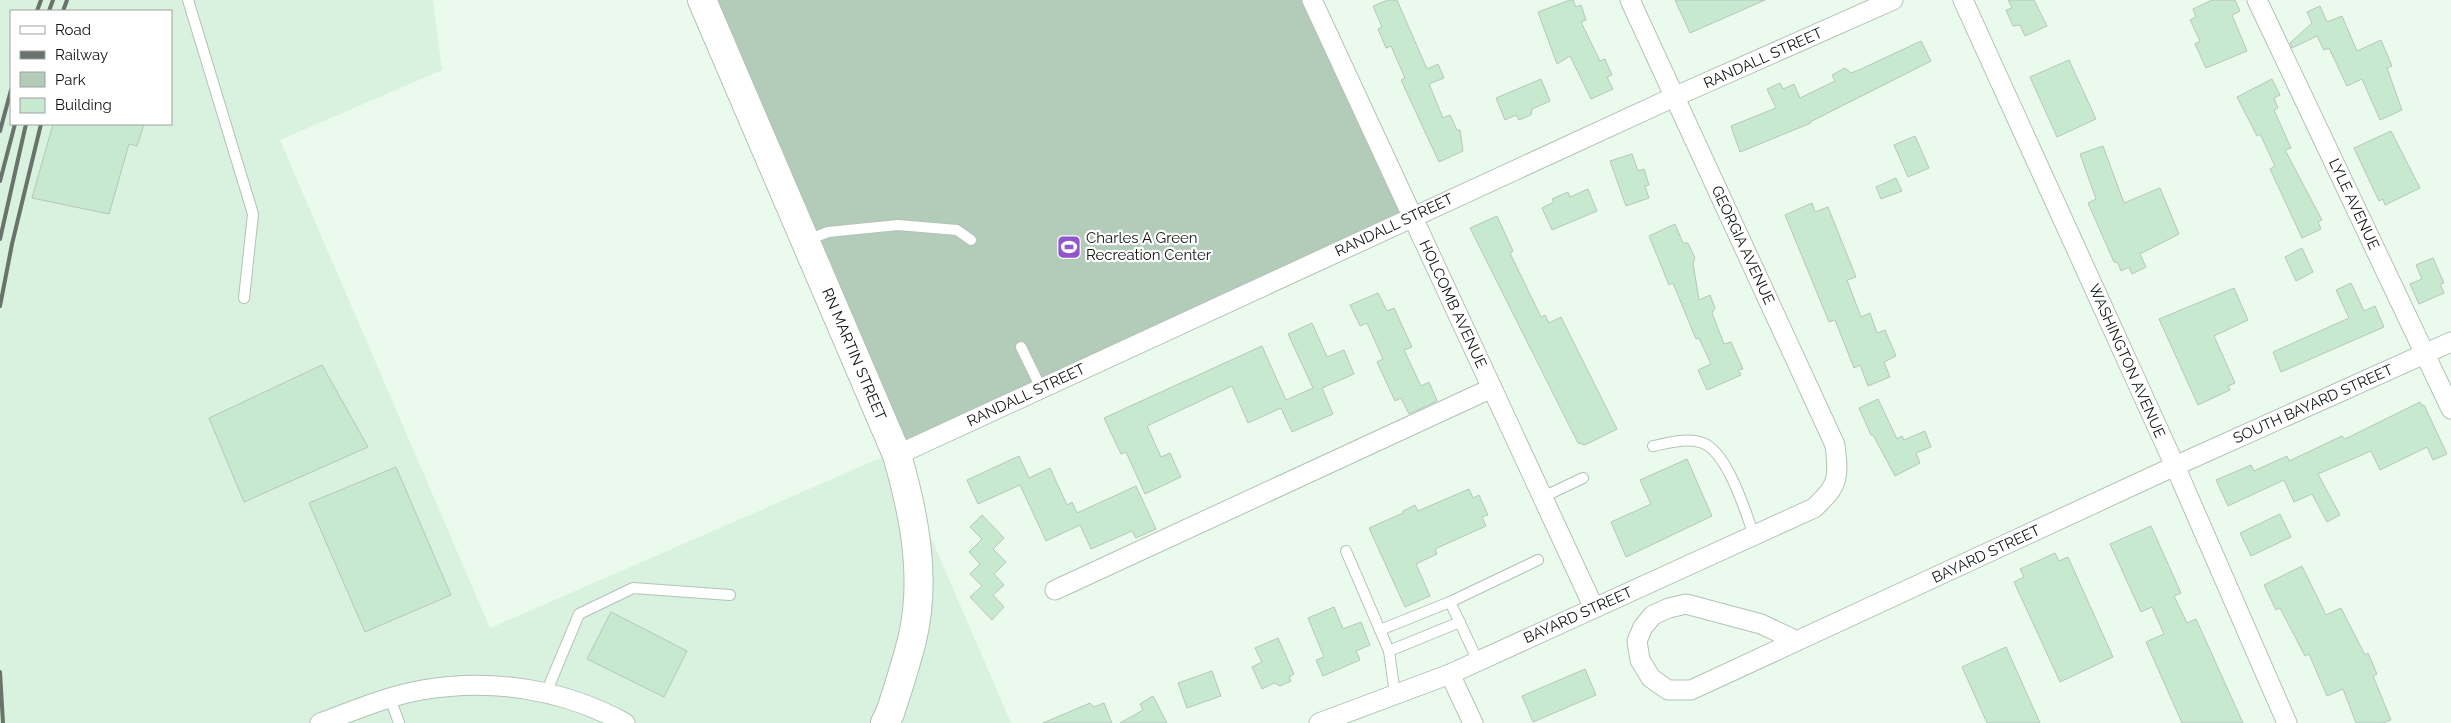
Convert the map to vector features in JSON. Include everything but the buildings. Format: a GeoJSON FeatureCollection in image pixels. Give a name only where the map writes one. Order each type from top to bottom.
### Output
{"type":"FeatureCollection","features":[{"type":"Feature","properties":{"kind":"street","name":"RN MARTIN STREET"},"geometry":{"type":"LineString","coordinates":[[702,0],[896,455],[910,501],[916,539],[918,596],[913,638],[890,713],[885,723]]}},
{"type":"Feature","properties":{"kind":"street","name":"HOLCOMB AVENUE"},"geometry":{"type":"LineString","coordinates":[[1312,0],[1594,608]]}},
{"type":"Feature","properties":{"kind":"street","name":"GEORGIA AVENUE"},"geometry":{"type":"LineString","coordinates":[[1630,0],[1835,445],[1838,473],[1830,493]]}},
{"type":"Feature","properties":{"kind":"street","name":"RANDALL STREET"},"geometry":{"type":"LineString","coordinates":[[896,455],[1674,96],[1893,0]]}},
{"type":"Feature","properties":{"kind":"street","name":"WASHINGTON AVENUE"},"geometry":{"type":"LineString","coordinates":[[1963,0],[2175,466],[2287,723]]}},
{"type":"Feature","properties":{"kind":"street","name":"LYLE AVENUE"},"geometry":{"type":"LineString","coordinates":[[2257,0],[2451,409]]}},
{"type":"Feature","properties":{"kind":"street","name":"SOUTH BAYARD STREET"},"geometry":{"type":"LineString","coordinates":[[2175,466],[2451,342]]}},
{"type":"Feature","properties":{"kind":"street"},"geometry":{"type":"LineString","coordinates":[[1055,590],[1492,388]]}},
{"type":"Feature","properties":{"kind":"street","name":"BAYARD STREET"},"geometry":{"type":"LineString","coordinates":[[1797,641],[1761,624],[1686,604],[1669,608],[1653,615],[1643,627],[1637,641],[1640,660],[1651,678],[1668,690],[1697,694],[1736,677],[1797,641],[2175,466]]}},
{"type":"Feature","properties":{"kind":"street","name":"BAYARD STREET"},"geometry":{"type":"LineString","coordinates":[[1319,723],[1450,674],[1814,508],[1830,493]]}},
{"type":"Feature","properties":{"kind":"street"},"geometry":{"type":"LineString","coordinates":[[1450,674],[1473,723]]}},
{"type":"Feature","properties":{"kind":"street"},"geometry":{"type":"LineString","coordinates":[[320,723],[390,698],[422,690],[478,685],[529,689],[569,698],[625,723]]}},
{"type":"Feature","properties":{"kind":"lane"},"geometry":{"type":"LineString","coordinates":[[188,0],[253,214],[244,298]]}},
{"type":"Feature","properties":{"kind":"lane"},"geometry":{"type":"LineString","coordinates":[[805,241],[828,232],[898,225],[957,230],[971,240]]}},
{"type":"Feature","properties":{"kind":"lane"},"geometry":{"type":"LineString","coordinates":[[1021,347],[1041,388]]}},
{"type":"Feature","properties":{"kind":"lane"},"geometry":{"type":"LineString","coordinates":[[1653,446],[1680,441],[1703,443],[1718,455],[1734,484],[1754,535]]}},
{"type":"Feature","properties":{"kind":"lane"},"geometry":{"type":"LineString","coordinates":[[1543,497],[1583,478]]}},
{"type":"Feature","properties":{"kind":"lane"},"geometry":{"type":"LineString","coordinates":[[1346,550],[1389,652],[1395,694]]}},
{"type":"Feature","properties":{"kind":"lane"},"geometry":{"type":"LineString","coordinates":[[1380,630],[1450,602],[1538,560]]}},
{"type":"Feature","properties":{"kind":"lane"},"geometry":{"type":"LineString","coordinates":[[546,693],[579,614],[633,588],[730,595]]}},
{"type":"Feature","properties":{"kind":"lane"},"geometry":{"type":"LineString","coordinates":[[1450,602],[1478,661]]}},
{"type":"Feature","properties":{"kind":"lane"},"geometry":{"type":"LineString","coordinates":[[1389,652],[1460,622]]}},
{"type":"Feature","properties":{"kind":"lane"},"geometry":{"type":"LineString","coordinates":[[390,698],[399,723]]}},
{"type":"Feature","properties":{"kind":"shaded area"},"geometry":{"type":"Polygon","coordinates":[[[0,0],[433,0],[442,70],[280,140],[490,628],[894,452],[1011,723],[0,723],[0,0]]]}},
{"type":"Feature","properties":{"kind":"green space","name":"Charles A Green Recreation Center"},"geometry":{"type":"Polygon","coordinates":[[[696,0],[1312,0],[1400,214],[894,452],[696,0]]]}},
{"type":"Feature","properties":{"kind":"railway"},"geometry":{"type":"LineString","coordinates":[[37,10],[41,0]]}},
{"type":"Feature","properties":{"kind":"railway"},"geometry":{"type":"LineString","coordinates":[[49,10],[53,0]]}},
{"type":"Feature","properties":{"kind":"railway"},"geometry":{"type":"LineString","coordinates":[[63,10],[67,0]]}},
{"type":"Feature","properties":{"kind":"railway"},"geometry":{"type":"LineString","coordinates":[[0,131],[10,94]]}},
{"type":"Feature","properties":{"kind":"railway"},"geometry":{"type":"LineString","coordinates":[[0,181],[15,125]]}},
{"type":"Feature","properties":{"kind":"railway"},"geometry":{"type":"LineString","coordinates":[[0,239],[26,125]]}},
{"type":"Feature","properties":{"kind":"railway"},"geometry":{"type":"LineString","coordinates":[[0,306],[12,244],[41,125]]}},
{"type":"Feature","properties":{"kind":"railway"},"geometry":{"type":"LineString","coordinates":[[0,672],[3,723]]}},
{"type":"Feature","properties":{"kind":"place","name":"Charles A Green Recreation Center"},"geometry":{"type":"Point","coordinates":[1069,247]}}]}
